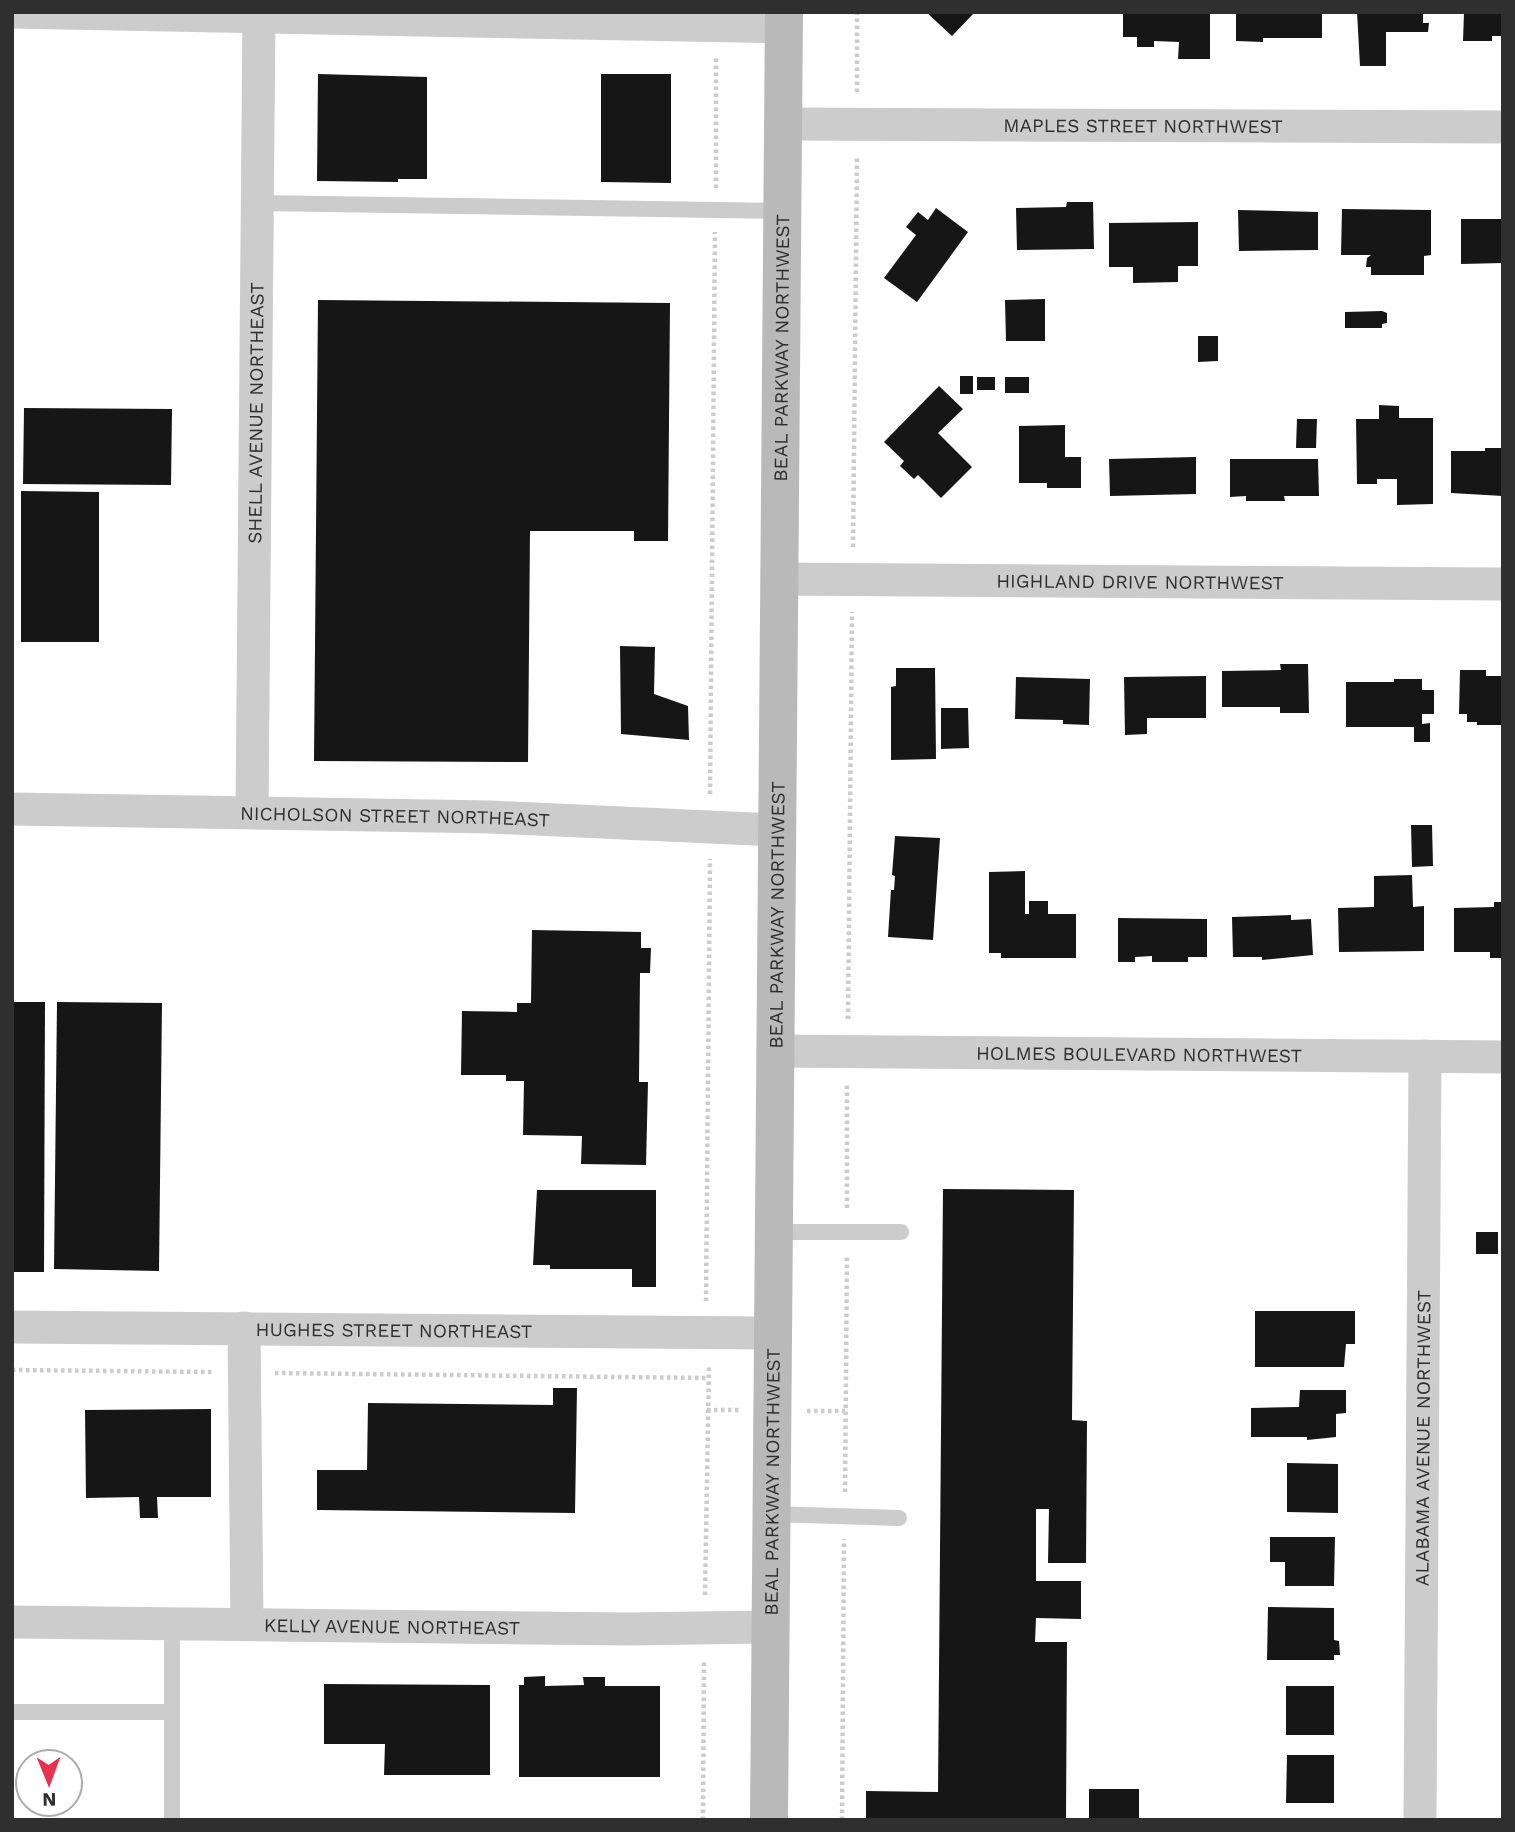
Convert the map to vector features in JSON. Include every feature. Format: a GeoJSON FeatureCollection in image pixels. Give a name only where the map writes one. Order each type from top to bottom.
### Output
{"type":"FeatureCollection","features":[{"type":"Feature","properties":{"kind":"main road","name":"BEAL PARKWAY NORTHWEST"},"geometry":{"type":"LineString","coordinates":[[769,1820],[784,20]]}},
{"type":"Feature","properties":{"kind":"street"},"geometry":{"type":"LineString","coordinates":[[12,12],[259,14],[717,26],[784,20]]}},
{"type":"Feature","properties":{"kind":"street","name":"SHELL AVENUE NORTHEAST"},"geometry":{"type":"LineString","coordinates":[[252,812],[259,14]]}},
{"type":"Feature","properties":{"kind":"street","name":"MAPLES STREET NORTHWEST"},"geometry":{"type":"LineString","coordinates":[[783,124],[1503,127]]}},
{"type":"Feature","properties":{"kind":"street","name":"HIGHLAND DRIVE NORTHWEST"},"geometry":{"type":"LineString","coordinates":[[778,579],[1503,584]]}},
{"type":"Feature","properties":{"kind":"street","name":"NICHOLSON STREET NORTHEAST"},"geometry":{"type":"LineString","coordinates":[[12,809],[490,817],[776,830]]}},
{"type":"Feature","properties":{"kind":"street","name":"HOLMES BOULEVARD NORTHWEST"},"geometry":{"type":"LineString","coordinates":[[775,1051],[1503,1057]]}},
{"type":"Feature","properties":{"kind":"street","name":"ALABAMA AVENUE NORTHWEST"},"geometry":{"type":"LineString","coordinates":[[1420,1820],[1425,1056]]}},
{"type":"Feature","properties":{"kind":"street","name":"HUGHES STREET NORTHEAST"},"geometry":{"type":"LineString","coordinates":[[12,1327],[773,1333]]}},
{"type":"Feature","properties":{"kind":"street"},"geometry":{"type":"LineString","coordinates":[[244,1328],[247,1624]]}},
{"type":"Feature","properties":{"kind":"street","name":"KELLY AVENUE NORTHEAST"},"geometry":{"type":"LineString","coordinates":[[12,1622],[769,1627]]}},
{"type":"Feature","properties":{"kind":"lane"},"geometry":{"type":"LineString","coordinates":[[257,203],[782,211]]}},
{"type":"Feature","properties":{"kind":"lane"},"geometry":{"type":"LineString","coordinates":[[774,1232],[901,1232]]}},
{"type":"Feature","properties":{"kind":"lane"},"geometry":{"type":"LineString","coordinates":[[771,1514],[899,1518]]}},
{"type":"Feature","properties":{"kind":"lane"},"geometry":{"type":"LineString","coordinates":[[172,1623],[173,1820]]}},
{"type":"Feature","properties":{"kind":"lane"},"geometry":{"type":"LineString","coordinates":[[12,1712],[172,1712]]}},
{"type":"Feature","properties":{"kind":"path"},"geometry":{"type":"LineString","coordinates":[[842,1820],[857,12]]}},
{"type":"Feature","properties":{"kind":"path"},"geometry":{"type":"LineString","coordinates":[[703,1820],[710,1332],[706,1298],[717,26]]}},
{"type":"Feature","properties":{"kind":"path"},"geometry":{"type":"LineString","coordinates":[[12,1370],[708,1378]]}},
{"type":"Feature","properties":{"kind":"building"},"geometry":{"type":"Polygon","coordinates":[[[926,12],[975,12],[952,36],[926,12]]]}},
{"type":"Feature","properties":{"kind":"building"},"geometry":{"type":"Polygon","coordinates":[[[1123,12],[1210,12],[1210,59],[1178,59],[1179,42],[1154,41],[1154,47],[1137,47],[1137,37],[1123,37],[1123,12]]]}},
{"type":"Feature","properties":{"kind":"building"},"geometry":{"type":"Polygon","coordinates":[[[1236,12],[1322,12],[1322,38],[1236,41],[1236,12]]]}},
{"type":"Feature","properties":{"kind":"building"},"geometry":{"type":"Polygon","coordinates":[[[1357,12],[1423,12],[1423,23],[1429,23],[1428,32],[1386,32],[1386,66],[1360,66],[1357,12]]]}},
{"type":"Feature","properties":{"kind":"building"},"geometry":{"type":"Polygon","coordinates":[[[1464,12],[1503,12],[1503,36],[1492,36],[1492,41],[1463,41],[1464,12]]]}},
{"type":"Feature","properties":{"kind":"building"},"geometry":{"type":"Polygon","coordinates":[[[318,74],[427,77],[427,179],[398,179],[398,182],[317,181],[318,74]]]}},
{"type":"Feature","properties":{"kind":"building"},"geometry":{"type":"Polygon","coordinates":[[[601,74],[671,74],[671,183],[601,182],[601,74]]]}},
{"type":"Feature","properties":{"kind":"building"},"geometry":{"type":"Polygon","coordinates":[[[1067,202],[1093,202],[1094,249],[1017,250],[1016,208],[1066,207],[1067,202]]]}},
{"type":"Feature","properties":{"kind":"building"},"geometry":{"type":"Polygon","coordinates":[[[936,208],[968,232],[917,302],[884,278],[916,235],[906,227],[918,212],[928,220],[936,208]]]}},
{"type":"Feature","properties":{"kind":"building"},"geometry":{"type":"Polygon","coordinates":[[[1342,209],[1431,210],[1431,255],[1424,256],[1424,275],[1371,275],[1371,267],[1366,267],[1367,258],[1371,255],[1341,255],[1342,209]]]}},
{"type":"Feature","properties":{"kind":"building"},"geometry":{"type":"Polygon","coordinates":[[[1238,210],[1318,212],[1318,250],[1239,251],[1238,210]]]}},
{"type":"Feature","properties":{"kind":"building"},"geometry":{"type":"Polygon","coordinates":[[[1461,219],[1503,219],[1503,263],[1461,264],[1461,219]]]}},
{"type":"Feature","properties":{"kind":"building"},"geometry":{"type":"Polygon","coordinates":[[[1198,222],[1198,266],[1178,266],[1178,282],[1133,283],[1133,267],[1109,267],[1109,223],[1198,222]]]}},
{"type":"Feature","properties":{"kind":"building"},"geometry":{"type":"Polygon","coordinates":[[[1045,299],[1045,341],[1006,341],[1005,300],[1045,299]]]}},
{"type":"Feature","properties":{"kind":"building"},"geometry":{"type":"Polygon","coordinates":[[[318,300],[670,303],[668,541],[634,541],[634,531],[530,531],[528,762],[314,761],[318,300]]]}},
{"type":"Feature","properties":{"kind":"building"},"geometry":{"type":"Polygon","coordinates":[[[1345,312],[1387,313],[1387,323],[1382,324],[1382,328],[1345,328],[1345,312]]]}},
{"type":"Feature","properties":{"kind":"building"},"geometry":{"type":"Polygon","coordinates":[[[1198,336],[1218,336],[1218,361],[1198,362],[1198,336]]]}},
{"type":"Feature","properties":{"kind":"building"},"geometry":{"type":"Polygon","coordinates":[[[960,376],[973,376],[973,394],[960,394],[960,376]]]}},
{"type":"Feature","properties":{"kind":"building"},"geometry":{"type":"Polygon","coordinates":[[[977,377],[995,377],[995,390],[977,390],[977,377]]]}},
{"type":"Feature","properties":{"kind":"building"},"geometry":{"type":"Polygon","coordinates":[[[1005,377],[1029,377],[1029,393],[1005,393],[1005,377]]]}},
{"type":"Feature","properties":{"kind":"building"},"geometry":{"type":"Polygon","coordinates":[[[939,386],[963,409],[938,433],[972,467],[941,498],[918,475],[914,479],[900,466],[904,461],[884,442],[939,386]]]}},
{"type":"Feature","properties":{"kind":"building"},"geometry":{"type":"Polygon","coordinates":[[[1379,405],[1399,406],[1399,418],[1433,418],[1433,504],[1397,505],[1397,479],[1377,479],[1377,484],[1357,484],[1356,419],[1379,419],[1379,405]]]}},
{"type":"Feature","properties":{"kind":"building"},"geometry":{"type":"Polygon","coordinates":[[[24,408],[172,409],[171,485],[23,484],[24,408]]]}},
{"type":"Feature","properties":{"kind":"building"},"geometry":{"type":"Polygon","coordinates":[[[1297,419],[1317,419],[1316,448],[1296,448],[1297,419]]]}},
{"type":"Feature","properties":{"kind":"building"},"geometry":{"type":"Polygon","coordinates":[[[1065,425],[1065,457],[1081,457],[1081,488],[1047,488],[1047,483],[1019,483],[1019,426],[1065,425]]]}},
{"type":"Feature","properties":{"kind":"building"},"geometry":{"type":"Polygon","coordinates":[[[1485,448],[1503,448],[1503,496],[1451,493],[1451,451],[1485,451],[1485,448]]]}},
{"type":"Feature","properties":{"kind":"building"},"geometry":{"type":"Polygon","coordinates":[[[1196,457],[1196,494],[1110,496],[1109,459],[1196,457]]]}},
{"type":"Feature","properties":{"kind":"building"},"geometry":{"type":"Polygon","coordinates":[[[1230,459],[1318,459],[1319,496],[1284,496],[1285,501],[1246,501],[1246,496],[1230,497],[1230,459]]]}},
{"type":"Feature","properties":{"kind":"building"},"geometry":{"type":"Polygon","coordinates":[[[21,491],[99,492],[99,642],[21,642],[21,491]]]}},
{"type":"Feature","properties":{"kind":"building"},"geometry":{"type":"Polygon","coordinates":[[[620,646],[655,647],[654,694],[688,706],[689,740],[621,734],[620,646]]]}},
{"type":"Feature","properties":{"kind":"building"},"geometry":{"type":"Polygon","coordinates":[[[1280,664],[1308,664],[1309,713],[1280,713],[1280,707],[1222,707],[1222,671],[1281,670],[1280,664]]]}},
{"type":"Feature","properties":{"kind":"building"},"geometry":{"type":"Polygon","coordinates":[[[896,668],[935,668],[936,759],[891,760],[891,687],[896,686],[896,668]]]}},
{"type":"Feature","properties":{"kind":"building"},"geometry":{"type":"Polygon","coordinates":[[[1460,670],[1486,670],[1486,676],[1503,676],[1503,725],[1477,725],[1477,722],[1467,722],[1467,714],[1459,714],[1460,670]]]}},
{"type":"Feature","properties":{"kind":"building"},"geometry":{"type":"Polygon","coordinates":[[[1206,676],[1206,718],[1147,718],[1147,734],[1125,735],[1124,677],[1206,676]]]}},
{"type":"Feature","properties":{"kind":"building"},"geometry":{"type":"Polygon","coordinates":[[[1016,677],[1090,679],[1089,725],[1063,724],[1063,720],[1015,719],[1016,677]]]}},
{"type":"Feature","properties":{"kind":"building"},"geometry":{"type":"Polygon","coordinates":[[[1394,679],[1422,679],[1422,690],[1434,690],[1434,714],[1422,714],[1422,724],[1430,723],[1430,742],[1414,742],[1414,727],[1346,727],[1346,682],[1394,682],[1394,679]]]}},
{"type":"Feature","properties":{"kind":"building"},"geometry":{"type":"Polygon","coordinates":[[[941,708],[968,708],[969,748],[941,749],[941,708]]]}},
{"type":"Feature","properties":{"kind":"building"},"geometry":{"type":"Polygon","coordinates":[[[1411,825],[1432,825],[1433,866],[1412,867],[1411,825]]]}},
{"type":"Feature","properties":{"kind":"building"},"geometry":{"type":"Polygon","coordinates":[[[895,836],[940,838],[933,940],[888,937],[891,890],[894,890],[895,876],[892,875],[895,836]]]}},
{"type":"Feature","properties":{"kind":"building"},"geometry":{"type":"Polygon","coordinates":[[[1025,871],[1025,914],[1029,914],[1029,901],[1048,901],[1048,914],[1076,914],[1076,958],[1001,958],[1001,953],[989,953],[989,872],[1025,871]]]}},
{"type":"Feature","properties":{"kind":"building"},"geometry":{"type":"Polygon","coordinates":[[[1412,875],[1413,907],[1424,906],[1424,951],[1339,952],[1338,908],[1374,907],[1374,876],[1412,875]]]}},
{"type":"Feature","properties":{"kind":"building"},"geometry":{"type":"Polygon","coordinates":[[[1494,902],[1503,902],[1503,958],[1490,958],[1490,952],[1454,952],[1454,908],[1494,907],[1494,902]]]}},
{"type":"Feature","properties":{"kind":"building"},"geometry":{"type":"Polygon","coordinates":[[[1291,915],[1291,920],[1311,919],[1313,955],[1262,960],[1262,957],[1233,957],[1232,917],[1291,915]]]}},
{"type":"Feature","properties":{"kind":"building"},"geometry":{"type":"Polygon","coordinates":[[[1118,918],[1207,919],[1207,957],[1188,957],[1188,962],[1152,962],[1152,956],[1135,957],[1135,962],[1118,962],[1118,918]]]}},
{"type":"Feature","properties":{"kind":"building"},"geometry":{"type":"Polygon","coordinates":[[[532,930],[641,932],[641,948],[651,948],[650,973],[640,973],[639,1082],[648,1082],[646,1165],[581,1164],[582,1136],[523,1135],[524,1081],[506,1081],[506,1075],[461,1075],[462,1011],[517,1012],[517,1003],[531,1003],[532,930]]]}},
{"type":"Feature","properties":{"kind":"building"},"geometry":{"type":"Polygon","coordinates":[[[12,1002],[45,1002],[44,1272],[12,1272],[12,1002]]]}},
{"type":"Feature","properties":{"kind":"building"},"geometry":{"type":"Polygon","coordinates":[[[57,1002],[162,1003],[159,1271],[54,1269],[57,1002]]]}},
{"type":"Feature","properties":{"kind":"building"},"geometry":{"type":"Polygon","coordinates":[[[943,1189],[1074,1190],[1072,1420],[1087,1421],[1086,1563],[1048,1563],[1049,1509],[1036,1509],[1036,1581],[1081,1581],[1081,1619],[1036,1618],[1035,1642],[1067,1642],[1066,1820],[866,1820],[866,1791],[938,1792],[943,1189]]]}},
{"type":"Feature","properties":{"kind":"building"},"geometry":{"type":"Polygon","coordinates":[[[537,1190],[656,1190],[656,1287],[632,1287],[632,1269],[550,1269],[550,1265],[533,1265],[537,1190]]]}},
{"type":"Feature","properties":{"kind":"building"},"geometry":{"type":"Polygon","coordinates":[[[1476,1232],[1498,1232],[1498,1254],[1476,1254],[1476,1232]]]}},
{"type":"Feature","properties":{"kind":"building"},"geometry":{"type":"Polygon","coordinates":[[[1255,1311],[1355,1311],[1355,1344],[1346,1344],[1344,1367],[1255,1367],[1255,1311]]]}},
{"type":"Feature","properties":{"kind":"building"},"geometry":{"type":"Polygon","coordinates":[[[553,1388],[577,1388],[575,1513],[317,1510],[317,1470],[367,1470],[368,1403],[553,1405],[553,1388]]]}},
{"type":"Feature","properties":{"kind":"building"},"geometry":{"type":"Polygon","coordinates":[[[1300,1390],[1346,1390],[1346,1413],[1336,1414],[1336,1437],[1307,1440],[1307,1437],[1251,1437],[1251,1408],[1299,1407],[1300,1390]]]}},
{"type":"Feature","properties":{"kind":"building"},"geometry":{"type":"Polygon","coordinates":[[[211,1409],[211,1497],[157,1497],[158,1518],[140,1518],[139,1497],[86,1498],[85,1410],[211,1409]]]}},
{"type":"Feature","properties":{"kind":"building"},"geometry":{"type":"Polygon","coordinates":[[[1287,1463],[1338,1464],[1338,1513],[1287,1512],[1287,1463]]]}},
{"type":"Feature","properties":{"kind":"building"},"geometry":{"type":"Polygon","coordinates":[[[1270,1537],[1335,1537],[1334,1586],[1285,1586],[1285,1562],[1270,1562],[1270,1537]]]}},
{"type":"Feature","properties":{"kind":"building"},"geometry":{"type":"Polygon","coordinates":[[[1268,1607],[1334,1608],[1334,1640],[1339,1641],[1340,1655],[1334,1655],[1334,1660],[1267,1660],[1268,1607]]]}},
{"type":"Feature","properties":{"kind":"building"},"geometry":{"type":"Polygon","coordinates":[[[545,1676],[545,1686],[584,1685],[583,1677],[605,1677],[605,1686],[660,1686],[660,1777],[519,1777],[519,1685],[524,1685],[524,1677],[545,1676]]]}},
{"type":"Feature","properties":{"kind":"building"},"geometry":{"type":"Polygon","coordinates":[[[324,1684],[490,1685],[490,1775],[384,1775],[385,1744],[324,1744],[324,1684]]]}},
{"type":"Feature","properties":{"kind":"building"},"geometry":{"type":"Polygon","coordinates":[[[1286,1686],[1334,1686],[1334,1735],[1286,1735],[1286,1686]]]}},
{"type":"Feature","properties":{"kind":"building"},"geometry":{"type":"Polygon","coordinates":[[[1287,1755],[1334,1755],[1334,1803],[1286,1803],[1287,1755]]]}},
{"type":"Feature","properties":{"kind":"building"},"geometry":{"type":"Polygon","coordinates":[[[1089,1789],[1139,1789],[1139,1820],[1089,1820],[1089,1789]]]}}]}
